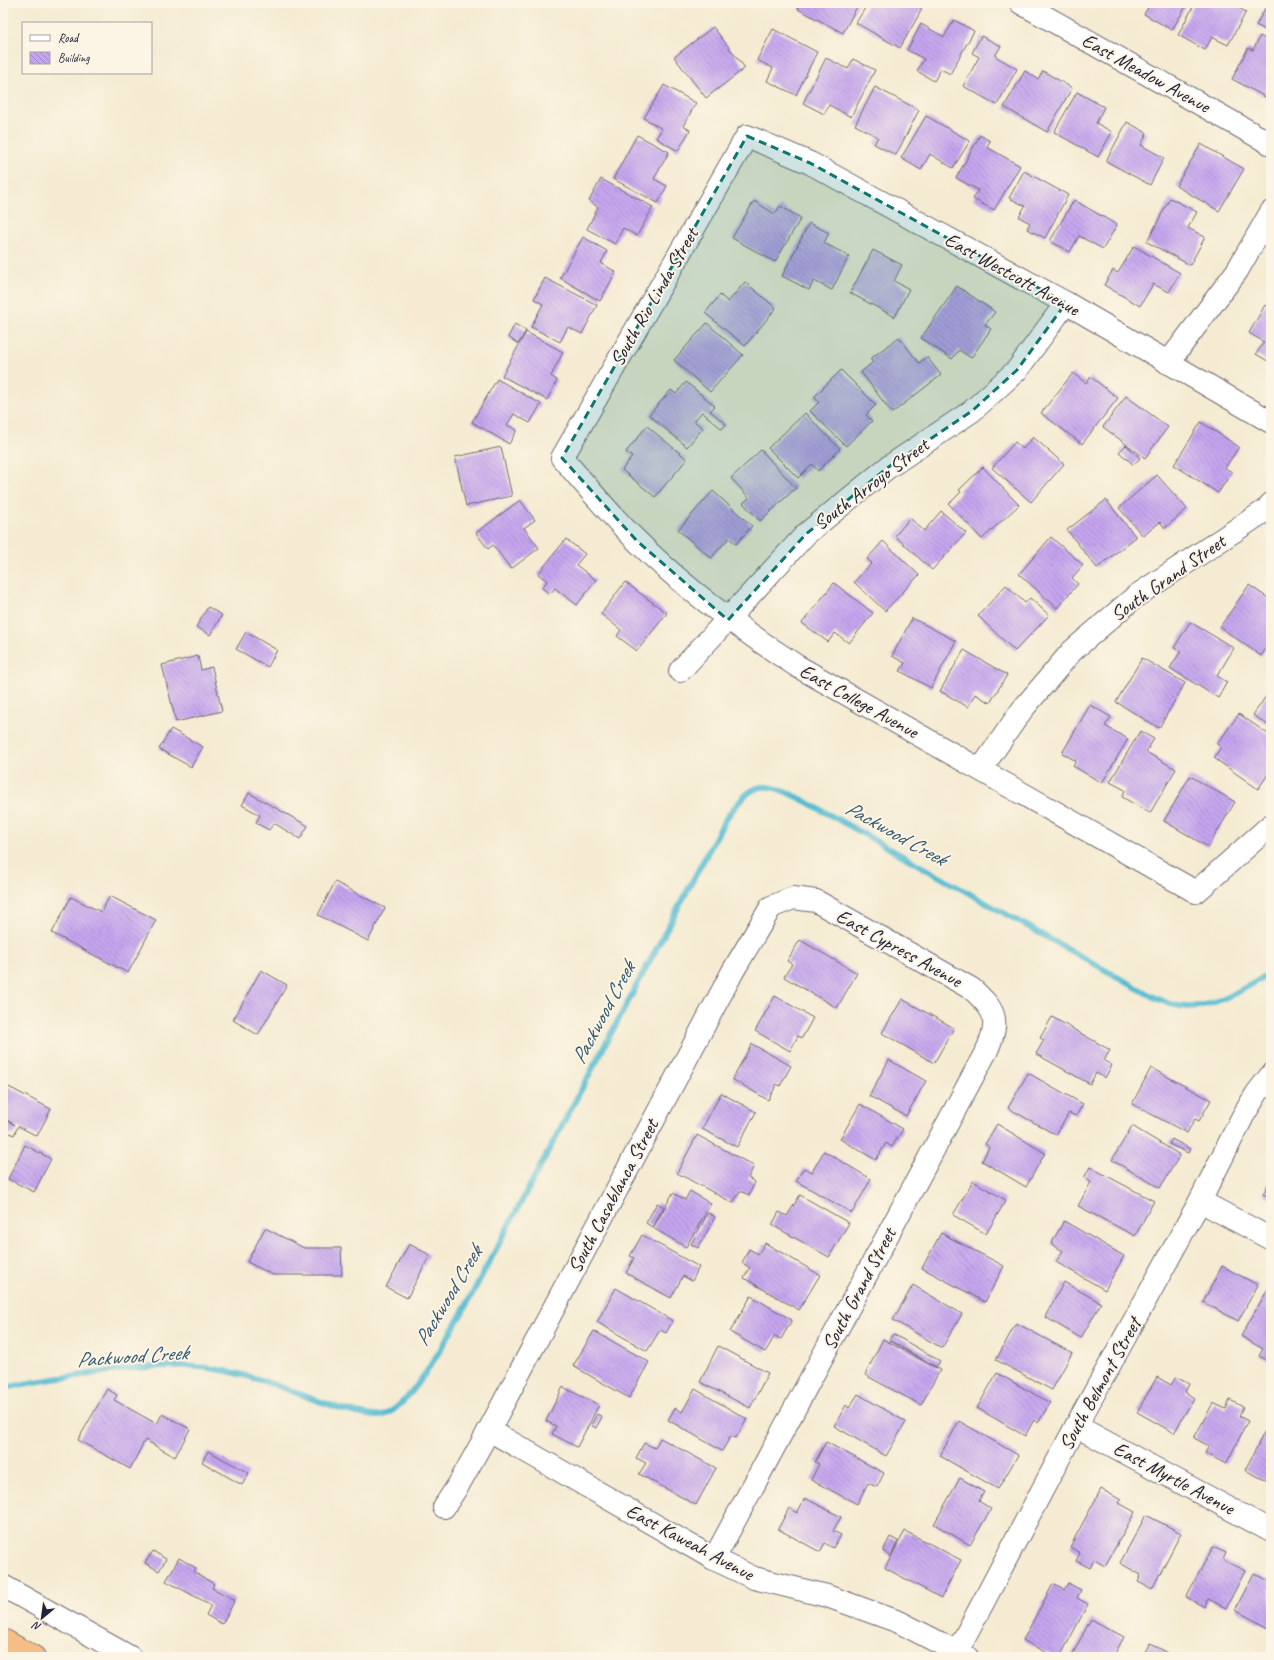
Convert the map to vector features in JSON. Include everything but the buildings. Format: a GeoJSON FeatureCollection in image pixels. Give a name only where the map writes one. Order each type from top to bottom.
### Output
{"type":"FeatureCollection","features":[{"type":"Feature","properties":{"kind":"highway"},"geometry":{"type":"LineString","coordinates":[[3,1640],[34,1657]]}},
{"type":"Feature","properties":{"kind":"street","name":"East Meadow Avenue"},"geometry":{"type":"LineString","coordinates":[[1021,3],[1271,144]]}},
{"type":"Feature","properties":{"kind":"street","name":"East Westcott Avenue"},"geometry":{"type":"LineString","coordinates":[[747,136],[810,164],[1066,304],[1271,422]]}},
{"type":"Feature","properties":{"kind":"street","name":"South Rio Linda Street"},"geometry":{"type":"LineString","coordinates":[[562,458],[747,136]]}},
{"type":"Feature","properties":{"kind":"street"},"geometry":{"type":"LineString","coordinates":[[1168,363],[1237,272],[1271,212]]}},
{"type":"Feature","properties":{"kind":"street","name":"South Arroyo Street"},"geometry":{"type":"LineString","coordinates":[[680,672],[806,534],[887,468],[972,411],[1017,370],[1066,304]]}},
{"type":"Feature","properties":{"kind":"street","name":"East College Avenue"},"geometry":{"type":"LineString","coordinates":[[562,458],[637,541],[728,620],[752,638],[797,666],[1196,892],[1271,825]]}},
{"type":"Feature","properties":{"kind":"street","name":"South Grand Street"},"geometry":{"type":"LineString","coordinates":[[981,769],[1022,710],[1072,651],[1136,596],[1266,510],[1271,504]]}},
{"type":"Feature","properties":{"kind":"street","name":"East Cypress Avenue"},"geometry":{"type":"LineString","coordinates":[[793,898],[816,901],[972,989],[985,1002],[994,1015]]}},
{"type":"Feature","properties":{"kind":"street","name":"South Casablanca Street"},"geometry":{"type":"LineString","coordinates":[[444,1507],[459,1484],[489,1430],[733,971],[771,907],[793,898]]}},
{"type":"Feature","properties":{"kind":"street","name":"South Grand Street"},"geometry":{"type":"LineString","coordinates":[[714,1559],[988,1048],[994,1031],[994,1015]]}},
{"type":"Feature","properties":{"kind":"street","name":"South Belmont Street"},"geometry":{"type":"LineString","coordinates":[[962,1654],[1076,1426],[1200,1201],[1243,1116],[1257,1093],[1271,1075]]}},
{"type":"Feature","properties":{"kind":"street"},"geometry":{"type":"LineString","coordinates":[[1200,1201],[1271,1240]]}},
{"type":"Feature","properties":{"kind":"street","name":"East Myrtle Avenue"},"geometry":{"type":"LineString","coordinates":[[1076,1426],[1271,1530]]}},
{"type":"Feature","properties":{"kind":"street","name":"East Kaweah Avenue"},"geometry":{"type":"LineString","coordinates":[[489,1430],[714,1559],[754,1578],[827,1596],[899,1622],[962,1654]]}},
{"type":"Feature","properties":{"kind":"street"},"geometry":{"type":"LineString","coordinates":[[3,1586],[130,1657]]}},
{"type":"Feature","properties":{"kind":"highlighted area"},"geometry":{"type":"Polygon","coordinates":[[[747,136],[810,163],[1066,303],[1017,370],[972,411],[887,468],[806,534],[728,620],[637,541],[562,458],[747,136]]]}},
{"type":"Feature","properties":{"kind":"waterway","name":"Packwood Creek"},"geometry":{"type":"LineString","coordinates":[[3,1389],[21,1384],[117,1370],[157,1366],[183,1366],[216,1369],[248,1376],[345,1410],[361,1414],[375,1416],[384,1415],[395,1409],[406,1398],[428,1370],[462,1313],[725,820],[744,797],[760,787],[778,789],[805,801],[1162,1001],[1189,1007],[1210,1004],[1232,995],[1271,973]]}}]}
